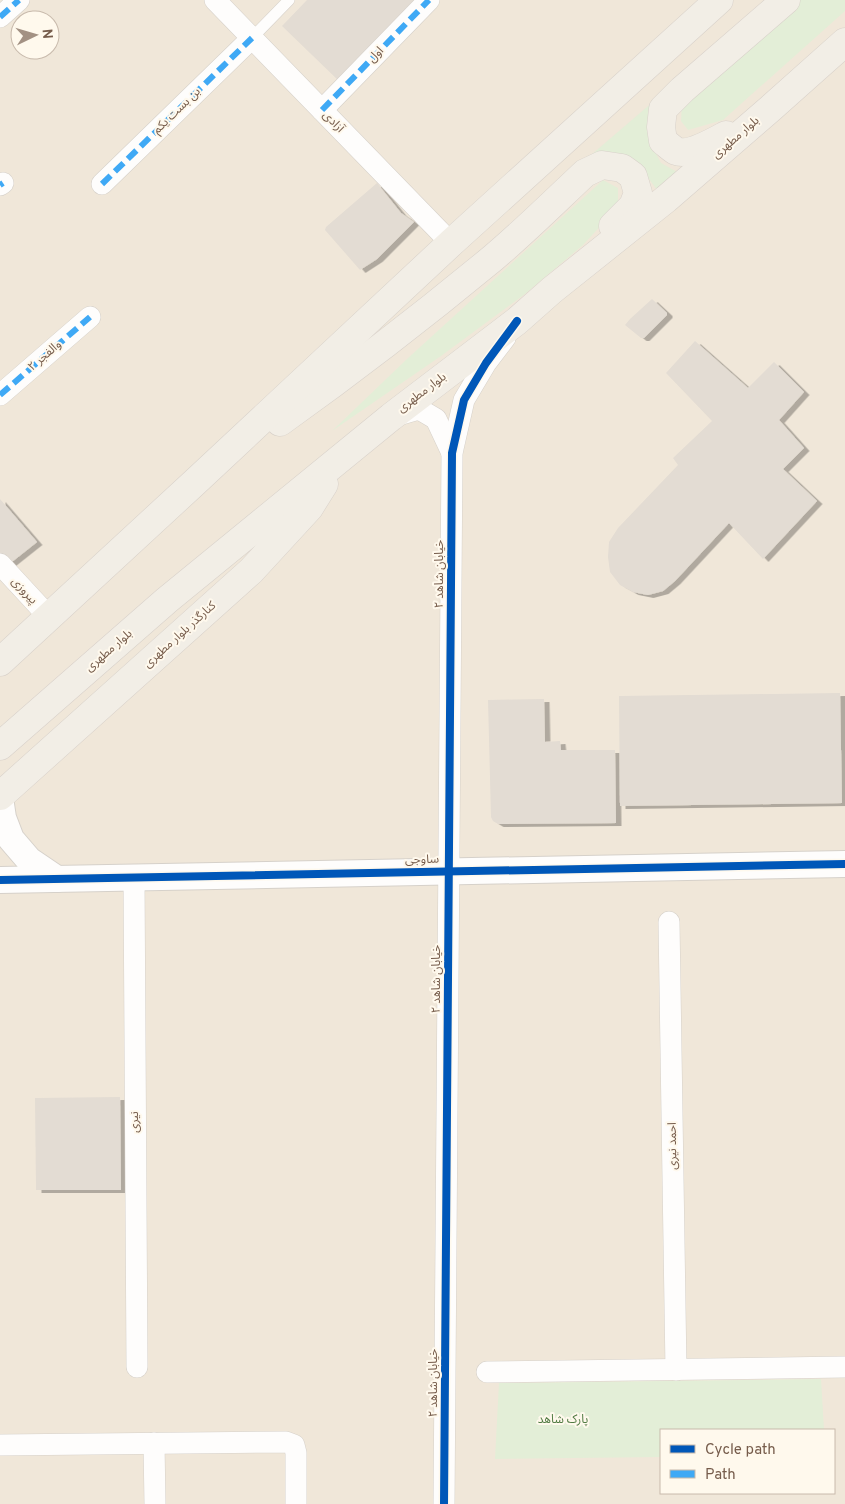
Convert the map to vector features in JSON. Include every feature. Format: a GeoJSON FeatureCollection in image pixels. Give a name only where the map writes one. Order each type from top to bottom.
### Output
{"type":"FeatureCollection","features":[{"type":"Feature","properties":{"kind":"main road"},"geometry":{"type":"LineString","coordinates":[[0,662],[451,243],[719,0]]}},
{"type":"Feature","properties":{"kind":"main road"},"geometry":{"type":"LineString","coordinates":[[772,108],[717,141],[691,151],[677,151],[663,141],[661,127],[663,109],[682,90],[786,0]]}},
{"type":"Feature","properties":{"kind":"main road","name":"بلوار مطهری"},"geometry":{"type":"LineString","coordinates":[[0,746],[167,600],[391,417],[517,321],[552,290],[666,199],[845,42]]}},
{"type":"Feature","properties":{"kind":"main road"},"geometry":{"type":"LineString","coordinates":[[194,483],[334,383],[399,333],[494,257],[585,173],[602,165],[622,168],[633,176],[638,193],[633,206],[569,265],[552,290]]}},
{"type":"Feature","properties":{"kind":"main road","name":"کنارگذر بلوار مطهری"},"geometry":{"type":"LineString","coordinates":[[0,797],[251,571],[309,508],[342,458]]}},
{"type":"Feature","properties":{"kind":"street"},"geometry":{"type":"LineString","coordinates":[[0,17],[19,0]]}},
{"type":"Feature","properties":{"kind":"street","name":"آزادی"},"geometry":{"type":"LineString","coordinates":[[215,0],[451,243]]}},
{"type":"Feature","properties":{"kind":"street","name":"اول"},"geometry":{"type":"LineString","coordinates":[[322,110],[429,0]]}},
{"type":"Feature","properties":{"kind":"street","name":"بن بست یکم"},"geometry":{"type":"LineString","coordinates":[[102,184],[252,38]]}},
{"type":"Feature","properties":{"kind":"street","name":"والفجر ۲"},"geometry":{"type":"LineString","coordinates":[[0,395],[90,317]]}},
{"type":"Feature","properties":{"kind":"street"},"geometry":{"type":"LineString","coordinates":[[452,453],[464,400],[486,363],[517,321]]}},
{"type":"Feature","properties":{"kind":"street"},"geometry":{"type":"LineString","coordinates":[[391,417],[418,409],[436,419],[452,453]]}},
{"type":"Feature","properties":{"kind":"street","name":"خیابان شاهد ۲"},"geometry":{"type":"LineString","coordinates":[[444,1504],[452,453]]}},
{"type":"Feature","properties":{"kind":"street","name":"پیروزی"},"geometry":{"type":"LineString","coordinates":[[0,564],[49,617]]}},
{"type":"Feature","properties":{"kind":"street"},"geometry":{"type":"LineString","coordinates":[[0,797],[2,818],[12,840],[29,860],[57,879]]}},
{"type":"Feature","properties":{"kind":"street","name":"ساوجی"},"geometry":{"type":"LineString","coordinates":[[0,880],[845,864]]}},
{"type":"Feature","properties":{"kind":"street","name":"نیری"},"geometry":{"type":"LineString","coordinates":[[134,877],[137,1367]]}},
{"type":"Feature","properties":{"kind":"street","name":"احمد نیری"},"geometry":{"type":"LineString","coordinates":[[669,922],[676,1370]]}},
{"type":"Feature","properties":{"kind":"street"},"geometry":{"type":"LineString","coordinates":[[488,1372],[845,1368]]}},
{"type":"Feature","properties":{"kind":"street"},"geometry":{"type":"LineString","coordinates":[[0,1445],[286,1442],[294,1444],[296,1453],[296,1504]]}},
{"type":"Feature","properties":{"kind":"street"},"geometry":{"type":"LineString","coordinates":[[154,1443],[155,1504]]}},
{"type":"Feature","properties":{"kind":"lane"},"geometry":{"type":"LineString","coordinates":[[252,38],[289,0]]}},
{"type":"Feature","properties":{"kind":"shaded area"},"geometry":{"type":"Polygon","coordinates":[[[0,0],[845,0],[845,1504],[0,1504],[0,0]]]}},
{"type":"Feature","properties":{"kind":"green space"},"geometry":{"type":"Polygon","coordinates":[[[799,0],[845,0],[845,11],[723,120],[688,130],[681,121],[682,103],[799,0]]]}},
{"type":"Feature","properties":{"kind":"green space"},"geometry":{"type":"Polygon","coordinates":[[[654,101],[652,146],[661,163],[679,173],[657,190],[644,172],[584,161],[654,101]]]}},
{"type":"Feature","properties":{"kind":"green space"},"geometry":{"type":"Polygon","coordinates":[[[603,180],[618,188],[618,207],[583,245],[525,294],[441,356],[332,431],[407,359],[603,180]]]}},
{"type":"Feature","properties":{"kind":"green space","name":"پارک شاهد"},"geometry":{"type":"Polygon","coordinates":[[[821,1379],[824,1429],[660,1429],[660,1457],[495,1459],[499,1383],[821,1379]]]}},
{"type":"Feature","properties":{"kind":"building"},"geometry":{"type":"Polygon","coordinates":[[[307,0],[418,0],[341,83],[282,26],[307,0]]]}},
{"type":"Feature","properties":{"kind":"building"},"geometry":{"type":"Polygon","coordinates":[[[377,183],[401,213],[414,222],[377,259],[360,270],[325,230],[326,227],[377,183]]]}},
{"type":"Feature","properties":{"kind":"building"},"geometry":{"type":"Polygon","coordinates":[[[652,299],[667,315],[644,338],[641,338],[625,325],[652,299]]]}},
{"type":"Feature","properties":{"kind":"building"},"geometry":{"type":"Polygon","coordinates":[[[695,341],[748,388],[774,362],[804,392],[779,420],[804,448],[783,469],[817,501],[763,559],[729,523],[675,581],[663,591],[648,595],[633,592],[620,585],[610,572],[609,542],[618,528],[678,465],[673,458],[712,421],[666,373],[695,341]]]}},
{"type":"Feature","properties":{"kind":"building"},"geometry":{"type":"Polygon","coordinates":[[[0,499],[37,542],[8,565],[0,555],[0,499]]]}},
{"type":"Feature","properties":{"kind":"building"},"geometry":{"type":"Polygon","coordinates":[[[840,693],[842,803],[620,806],[619,696],[840,693]]]}},
{"type":"Feature","properties":{"kind":"building"},"geometry":{"type":"Polygon","coordinates":[[[544,699],[545,742],[560,741],[561,750],[615,750],[616,823],[498,824],[493,821],[491,817],[488,700],[544,699]]]}},
{"type":"Feature","properties":{"kind":"building"},"geometry":{"type":"Polygon","coordinates":[[[120,1097],[121,1190],[36,1190],[35,1098],[120,1097]]]}},
{"type":"Feature","properties":{"kind":"marked path"},"geometry":{"type":"LineString","coordinates":[[0,17],[19,0]]}},
{"type":"Feature","properties":{"kind":"marked path"},"geometry":{"type":"LineString","coordinates":[[322,110],[429,0]]}},
{"type":"Feature","properties":{"kind":"marked path"},"geometry":{"type":"LineString","coordinates":[[102,184],[252,38]]}},
{"type":"Feature","properties":{"kind":"marked path"},"geometry":{"type":"LineString","coordinates":[[0,395],[90,317]]}},
{"type":"Feature","properties":{"kind":"cycle path"},"geometry":{"type":"LineString","coordinates":[[444,1504],[452,453],[464,400],[486,363],[517,321]]}},
{"type":"Feature","properties":{"kind":"cycle path"},"geometry":{"type":"LineString","coordinates":[[0,880],[845,864]]}}]}
